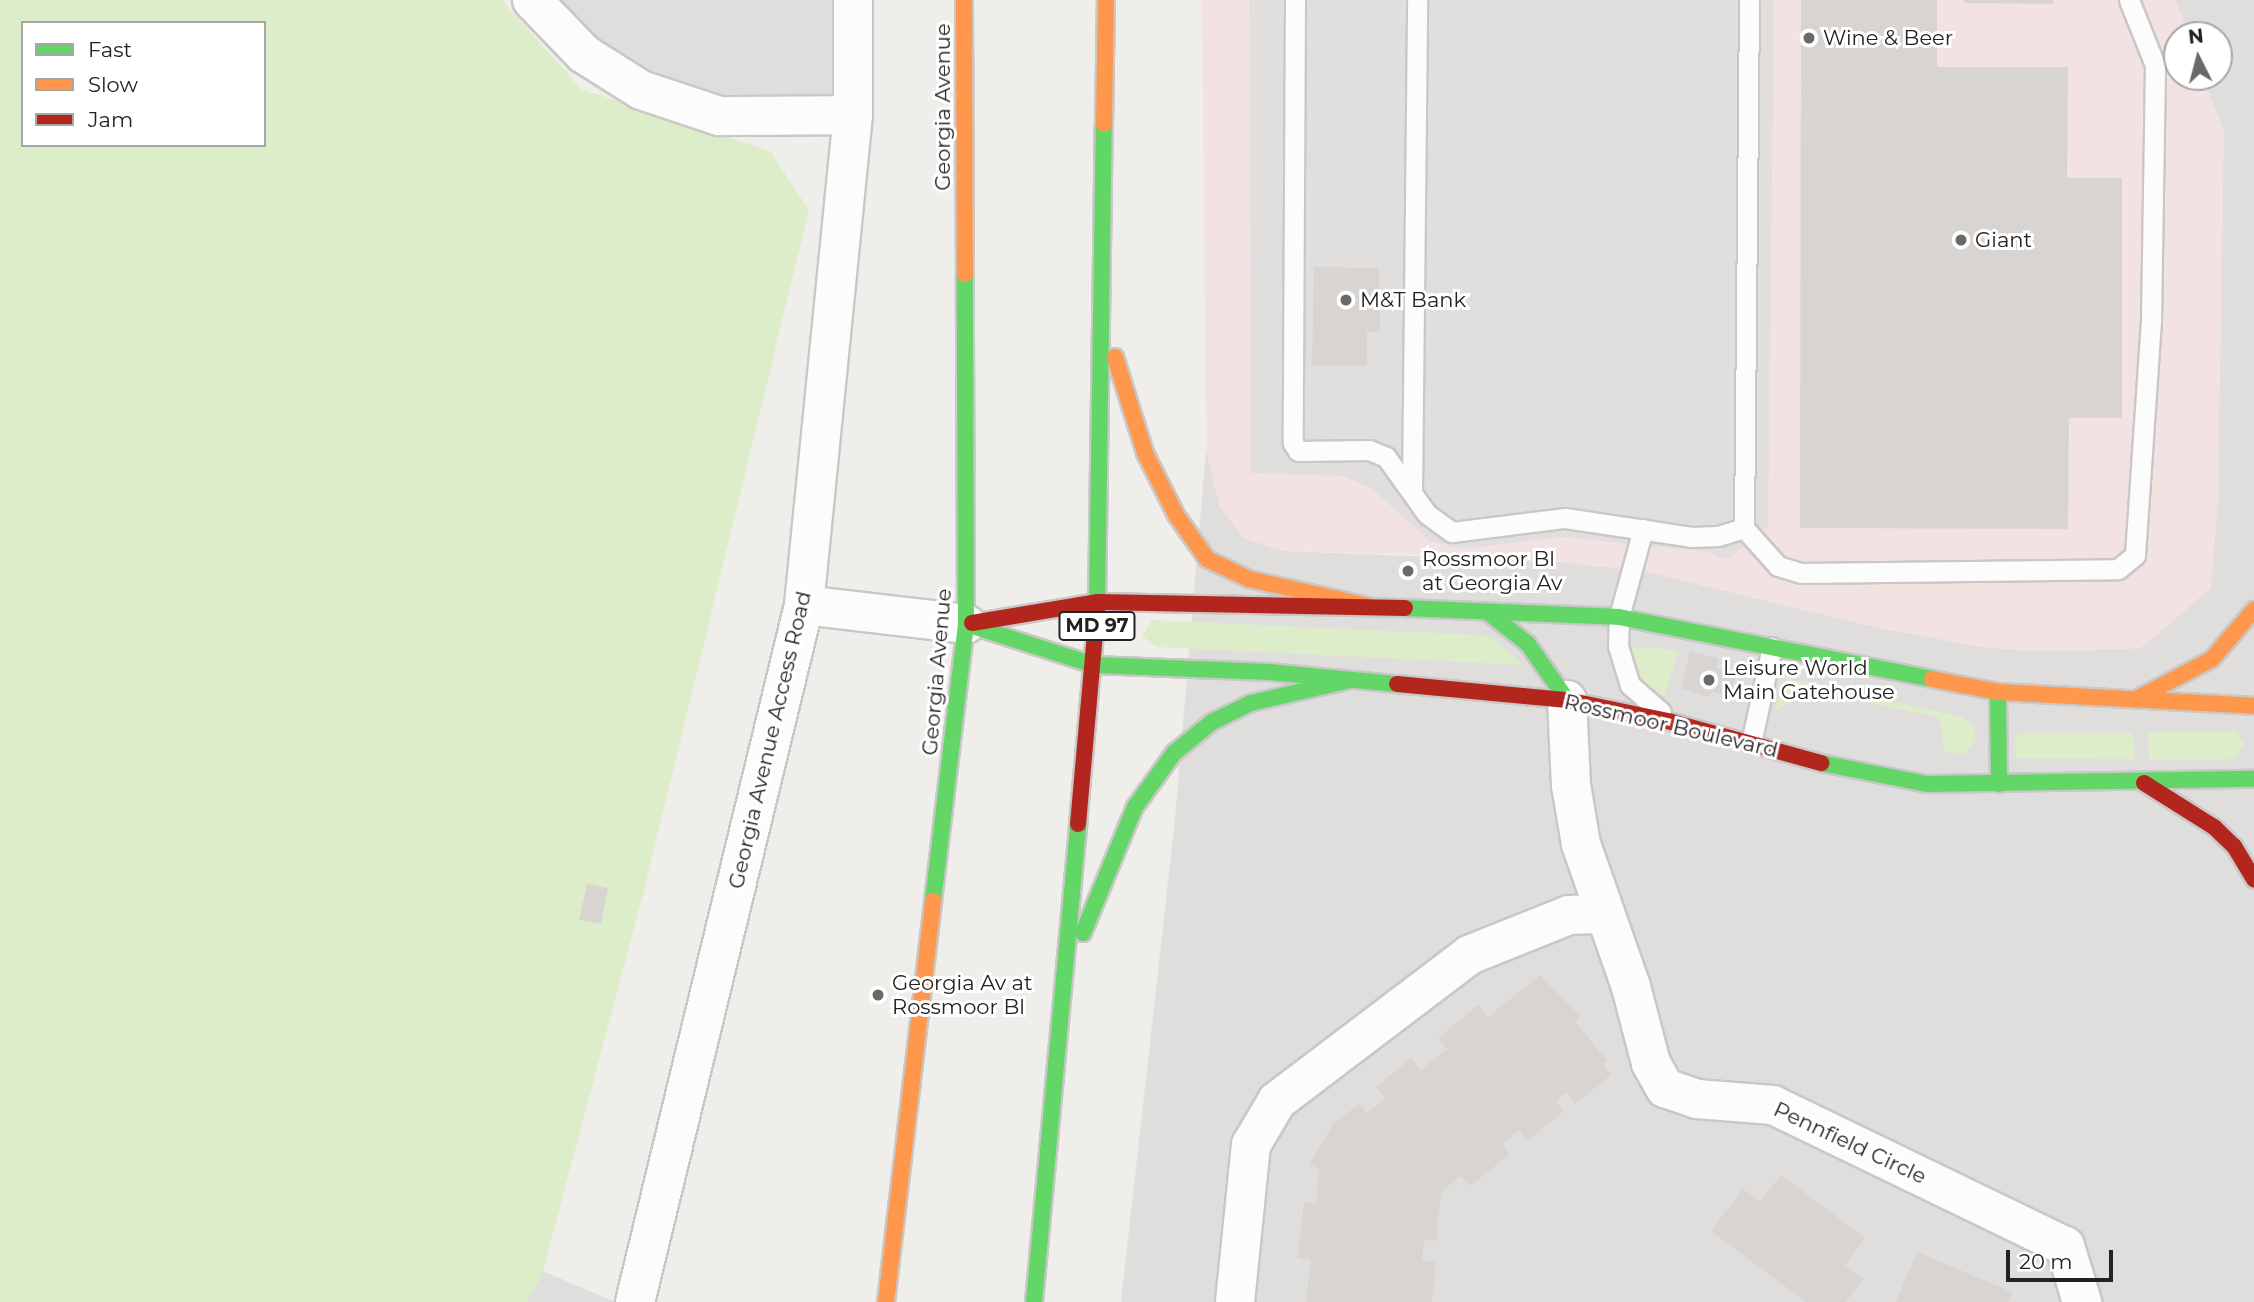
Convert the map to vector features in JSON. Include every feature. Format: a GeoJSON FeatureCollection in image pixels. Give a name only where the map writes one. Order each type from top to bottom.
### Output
{"type":"FeatureCollection","features":[{"type":"Feature","properties":{"kind":"main road","name":"Georgia Avenue"},"geometry":{"type":"LineString","coordinates":[[886,1302],[966,624],[964,0]]}},
{"type":"Feature","properties":{"kind":"main road","name":"MD 97"},"geometry":{"type":"LineString","coordinates":[[1034,1302],[1098,601],[1106,0]]}},
{"type":"Feature","properties":{"kind":"main road"},"geometry":{"type":"LineString","coordinates":[[1102,277],[1118,373],[1132,419],[1176,516],[1207,559],[1249,579],[1368,606]]}},
{"type":"Feature","properties":{"kind":"main road","name":"Rossmoor Boulevard"},"geometry":{"type":"LineString","coordinates":[[966,624],[1098,601],[1368,606],[1490,614],[1619,617],[1998,692],[2058,698],[2140,697],[2193,706],[2254,706]]}},
{"type":"Feature","properties":{"kind":"main road"},"geometry":{"type":"LineString","coordinates":[[2140,697],[2212,659],[2254,610]]}},
{"type":"Feature","properties":{"kind":"main road"},"geometry":{"type":"LineString","coordinates":[[1490,614],[1528,644],[1567,700]]}},
{"type":"Feature","properties":{"kind":"main road","name":"Rossmoor Boulevard"},"geometry":{"type":"LineString","coordinates":[[966,624],[1094,665],[1269,672],[1567,700],[1672,722],[1851,771],[1927,784],[2144,783],[2254,779]]}},
{"type":"Feature","properties":{"kind":"main road"},"geometry":{"type":"LineString","coordinates":[[1066,974],[1135,807],[1174,753],[1212,722],[1251,703],[1351,680]]}},
{"type":"Feature","properties":{"kind":"main road"},"geometry":{"type":"LineString","coordinates":[[1998,692],[1999,784]]}},
{"type":"Feature","properties":{"kind":"main road"},"geometry":{"type":"LineString","coordinates":[[2144,783],[2214,827],[2234,846],[2254,879]]}},
{"type":"Feature","properties":{"kind":"street"},"geometry":{"type":"LineString","coordinates":[[532,0],[584,54],[641,90],[719,116],[853,115]]}},
{"type":"Feature","properties":{"kind":"street","name":"Georgia Avenue Access Road"},"geometry":{"type":"LineString","coordinates":[[635,1302],[804,606],[853,115],[853,0]]}},
{"type":"Feature","properties":{"kind":"street","name":"Rossmoor Boulevard"},"geometry":{"type":"LineString","coordinates":[[804,606],[966,624]]}},
{"type":"Feature","properties":{"kind":"street","name":"Pennfield Circle"},"geometry":{"type":"LineString","coordinates":[[1567,700],[1571,785],[1581,844],[1603,914],[1631,988],[1651,1063],[1665,1088],[1697,1099],[1773,1105],[2065,1245],[2082,1302]]}},
{"type":"Feature","properties":{"kind":"street"},"geometry":{"type":"LineString","coordinates":[[1235,1302],[1251,1145],[1277,1101],[1469,955],[1569,915],[1603,914]]}},
{"type":"Feature","properties":{"kind":"lane"},"geometry":{"type":"LineString","coordinates":[[1295,0],[1293,443],[1305,454],[1369,450],[1386,457],[1439,527],[1452,532],[1565,518],[1692,537],[1718,536],[1744,528]]}},
{"type":"Feature","properties":{"kind":"lane"},"geometry":{"type":"LineString","coordinates":[[1412,492],[1417,0]]}},
{"type":"Feature","properties":{"kind":"lane"},"geometry":{"type":"LineString","coordinates":[[1749,0],[1744,528],[1778,566],[1801,573],[2118,569],[2135,555],[2151,321],[2155,65],[2129,0]]}},
{"type":"Feature","properties":{"kind":"lane"},"geometry":{"type":"LineString","coordinates":[[1643,529],[1619,617],[1618,646],[1630,685],[1672,722]]}},
{"type":"Feature","properties":{"kind":"lane"},"geometry":{"type":"LineString","coordinates":[[1751,743],[1772,647]]}},
{"type":"Feature","properties":{"kind":"shaded area"},"geometry":{"type":"Polygon","coordinates":[[[532,0],[853,0],[853,115],[719,116],[532,0]]]}},
{"type":"Feature","properties":{"kind":"shaded area"},"geometry":{"type":"Polygon","coordinates":[[[1202,0],[2176,0],[2183,21],[2163,21],[2163,91],[2208,91],[2224,133],[2218,504],[2211,588],[2141,648],[2041,651],[1982,647],[1875,627],[1648,572],[1523,558],[1283,551],[1243,538],[1220,507],[1206,449],[1202,0]]]}},
{"type":"Feature","properties":{"kind":"shaded area"},"geometry":{"type":"Polygon","coordinates":[[[1249,0],[1774,0],[1768,526],[1726,560],[1708,552],[1562,537],[1462,549],[1430,541],[1372,489],[1343,476],[1251,473],[1249,0]]]}},
{"type":"Feature","properties":{"kind":"shaded area"},"geometry":{"type":"Polygon","coordinates":[[[2176,0],[2254,0],[2254,1302],[1121,1302],[1175,819],[1206,449],[1220,507],[1283,551],[1562,562],[1648,572],[1875,627],[1982,647],[2041,651],[2141,648],[2224,133],[2208,91],[2233,91],[2233,21],[2183,21],[2176,0]]]}},
{"type":"Feature","properties":{"kind":"shaded area"},"geometry":{"type":"Polygon","coordinates":[[[543,1271],[615,1302],[527,1302],[543,1271]]]}},
{"type":"Feature","properties":{"kind":"green space"},"geometry":{"type":"Polygon","coordinates":[[[0,0],[502,0],[581,89],[770,151],[809,210],[644,891],[543,1271],[527,1302],[0,1302],[0,0]]]}},
{"type":"Feature","properties":{"kind":"green space"},"geometry":{"type":"Polygon","coordinates":[[[1152,620],[1480,635],[1494,638],[1523,665],[1156,647],[1142,636],[1152,620]]]}},
{"type":"Feature","properties":{"kind":"green space"},"geometry":{"type":"Polygon","coordinates":[[[1633,647],[1678,650],[1665,696],[1639,679],[1630,656],[1633,647]]]}},
{"type":"Feature","properties":{"kind":"green space"},"geometry":{"type":"Polygon","coordinates":[[[1786,678],[1962,717],[1973,725],[1976,740],[1965,754],[1944,752],[1940,718],[1816,691],[1775,710],[1786,678]]]}},
{"type":"Feature","properties":{"kind":"green space"},"geometry":{"type":"Polygon","coordinates":[[[2148,732],[2237,732],[2244,744],[2234,759],[2149,760],[2148,732]]]}},
{"type":"Feature","properties":{"kind":"green space"},"geometry":{"type":"Polygon","coordinates":[[[2020,733],[2133,733],[2135,759],[2016,758],[2015,736],[2020,733]]]}},
{"type":"Feature","properties":{"kind":"building","name":"Giant"},"geometry":{"type":"Polygon","coordinates":[[[1801,0],[1937,0],[1937,67],[2068,67],[2067,178],[2122,178],[2122,418],[2069,418],[2068,529],[1800,528],[1801,0]]]}},
{"type":"Feature","properties":{"kind":"building"},"geometry":{"type":"Polygon","coordinates":[[[1964,0],[2053,0],[2053,4],[1964,3],[1964,0]]]}},
{"type":"Feature","properties":{"kind":"building","name":"M&T Bank"},"geometry":{"type":"Polygon","coordinates":[[[1314,267],[1379,268],[1380,332],[1367,332],[1367,366],[1312,365],[1314,267]]]}},
{"type":"Feature","properties":{"kind":"building","name":"Leisure World Main Gatehouse"},"geometry":{"type":"Polygon","coordinates":[[[1690,652],[1718,658],[1716,668],[1737,672],[1730,696],[1711,692],[1709,697],[1681,688],[1690,652]]]}},
{"type":"Feature","properties":{"kind":"building"},"geometry":{"type":"Polygon","coordinates":[[[587,884],[608,888],[601,924],[579,920],[587,884]]]}},
{"type":"Feature","properties":{"kind":"building"},"geometry":{"type":"Polygon","coordinates":[[[1540,975],[1580,1017],[1575,1021],[1607,1061],[1603,1064],[1611,1075],[1575,1104],[1566,1092],[1556,1101],[1564,1111],[1527,1141],[1519,1130],[1502,1144],[1510,1154],[1470,1186],[1461,1176],[1441,1192],[1436,1241],[1424,1240],[1422,1261],[1436,1262],[1432,1302],[1306,1302],[1311,1260],[1297,1258],[1304,1202],[1316,1203],[1319,1170],[1310,1164],[1333,1124],[1359,1104],[1367,1113],[1386,1098],[1376,1087],[1411,1058],[1421,1070],[1447,1049],[1438,1038],[1478,1005],[1488,1017],[1540,975]]]}},
{"type":"Feature","properties":{"kind":"building"},"geometry":{"type":"Polygon","coordinates":[[[1781,1175],[1865,1238],[1845,1265],[1863,1279],[1846,1302],[1806,1302],[1711,1231],[1743,1189],[1760,1202],[1781,1175]]]}},
{"type":"Feature","properties":{"kind":"building"},"geometry":{"type":"Polygon","coordinates":[[[1917,1252],[2012,1292],[2008,1302],[1896,1302],[1917,1252]]]}},
{"type":"Feature","properties":{"kind":"traffic: fast"},"geometry":{"type":"LineString","coordinates":[[1097,609],[1104,124]]}},
{"type":"Feature","properties":{"kind":"traffic: fast"},"geometry":{"type":"LineString","coordinates":[[933,901],[966,624],[965,274]]}},
{"type":"Feature","properties":{"kind":"traffic: fast"},"geometry":{"type":"LineString","coordinates":[[1405,608],[1619,617],[1932,679]]}},
{"type":"Feature","properties":{"kind":"traffic: fast"},"geometry":{"type":"LineString","coordinates":[[1490,614],[1528,644],[1567,700]]}},
{"type":"Feature","properties":{"kind":"traffic: fast"},"geometry":{"type":"LineString","coordinates":[[966,624],[1094,665],[1269,672],[1397,684]]}},
{"type":"Feature","properties":{"kind":"traffic: fast"},"geometry":{"type":"LineString","coordinates":[[1083,933],[1135,807],[1174,753],[1212,722],[1251,703],[1351,680]]}},
{"type":"Feature","properties":{"kind":"traffic: fast"},"geometry":{"type":"LineString","coordinates":[[1998,692],[1999,784]]}},
{"type":"Feature","properties":{"kind":"traffic: fast"},"geometry":{"type":"LineString","coordinates":[[1821,763],[1927,784],[2254,779]]}},
{"type":"Feature","properties":{"kind":"traffic: fast"},"geometry":{"type":"LineString","coordinates":[[1034,1302],[1078,824]]}},
{"type":"Feature","properties":{"kind":"traffic: slow"},"geometry":{"type":"LineString","coordinates":[[964,0],[965,274]]}},
{"type":"Feature","properties":{"kind":"traffic: slow"},"geometry":{"type":"LineString","coordinates":[[1104,124],[1106,0]]}},
{"type":"Feature","properties":{"kind":"traffic: slow"},"geometry":{"type":"LineString","coordinates":[[1115,357],[1145,453],[1176,515],[1207,559],[1249,579],[1368,606]]}},
{"type":"Feature","properties":{"kind":"traffic: slow"},"geometry":{"type":"LineString","coordinates":[[2140,697],[2212,659],[2254,610]]}},
{"type":"Feature","properties":{"kind":"traffic: slow"},"geometry":{"type":"LineString","coordinates":[[1932,679],[1998,692],[2254,706]]}},
{"type":"Feature","properties":{"kind":"traffic: slow"},"geometry":{"type":"LineString","coordinates":[[886,1302],[933,901]]}},
{"type":"Feature","properties":{"kind":"traffic: jam"},"geometry":{"type":"LineString","coordinates":[[972,623],[1098,602],[1405,608]]}},
{"type":"Feature","properties":{"kind":"traffic: jam"},"geometry":{"type":"LineString","coordinates":[[1078,824],[1097,609]]}},
{"type":"Feature","properties":{"kind":"traffic: jam"},"geometry":{"type":"LineString","coordinates":[[1397,684],[1567,700],[1672,722],[1821,763]]}},
{"type":"Feature","properties":{"kind":"traffic: jam"},"geometry":{"type":"LineString","coordinates":[[2144,783],[2214,827],[2234,846],[2254,879]]}},
{"type":"Feature","properties":{"kind":"place","name":"Wine & Beer"},"geometry":{"type":"Point","coordinates":[1809,38]}},
{"type":"Feature","properties":{"kind":"place","name":"Giant"},"geometry":{"type":"Point","coordinates":[1961,240]}},
{"type":"Feature","properties":{"kind":"place","name":"M&T Bank"},"geometry":{"type":"Point","coordinates":[1346,300]}},
{"type":"Feature","properties":{"kind":"place","name":"Rossmoor Bl at Georgia Av"},"geometry":{"type":"Point","coordinates":[1408,571]}},
{"type":"Feature","properties":{"kind":"place","name":"Leisure World Main Gatehouse"},"geometry":{"type":"Point","coordinates":[1709,680]}},
{"type":"Feature","properties":{"kind":"place","name":"Georgia Av at Rossmoor Bl"},"geometry":{"type":"Point","coordinates":[878,995]}}]}
